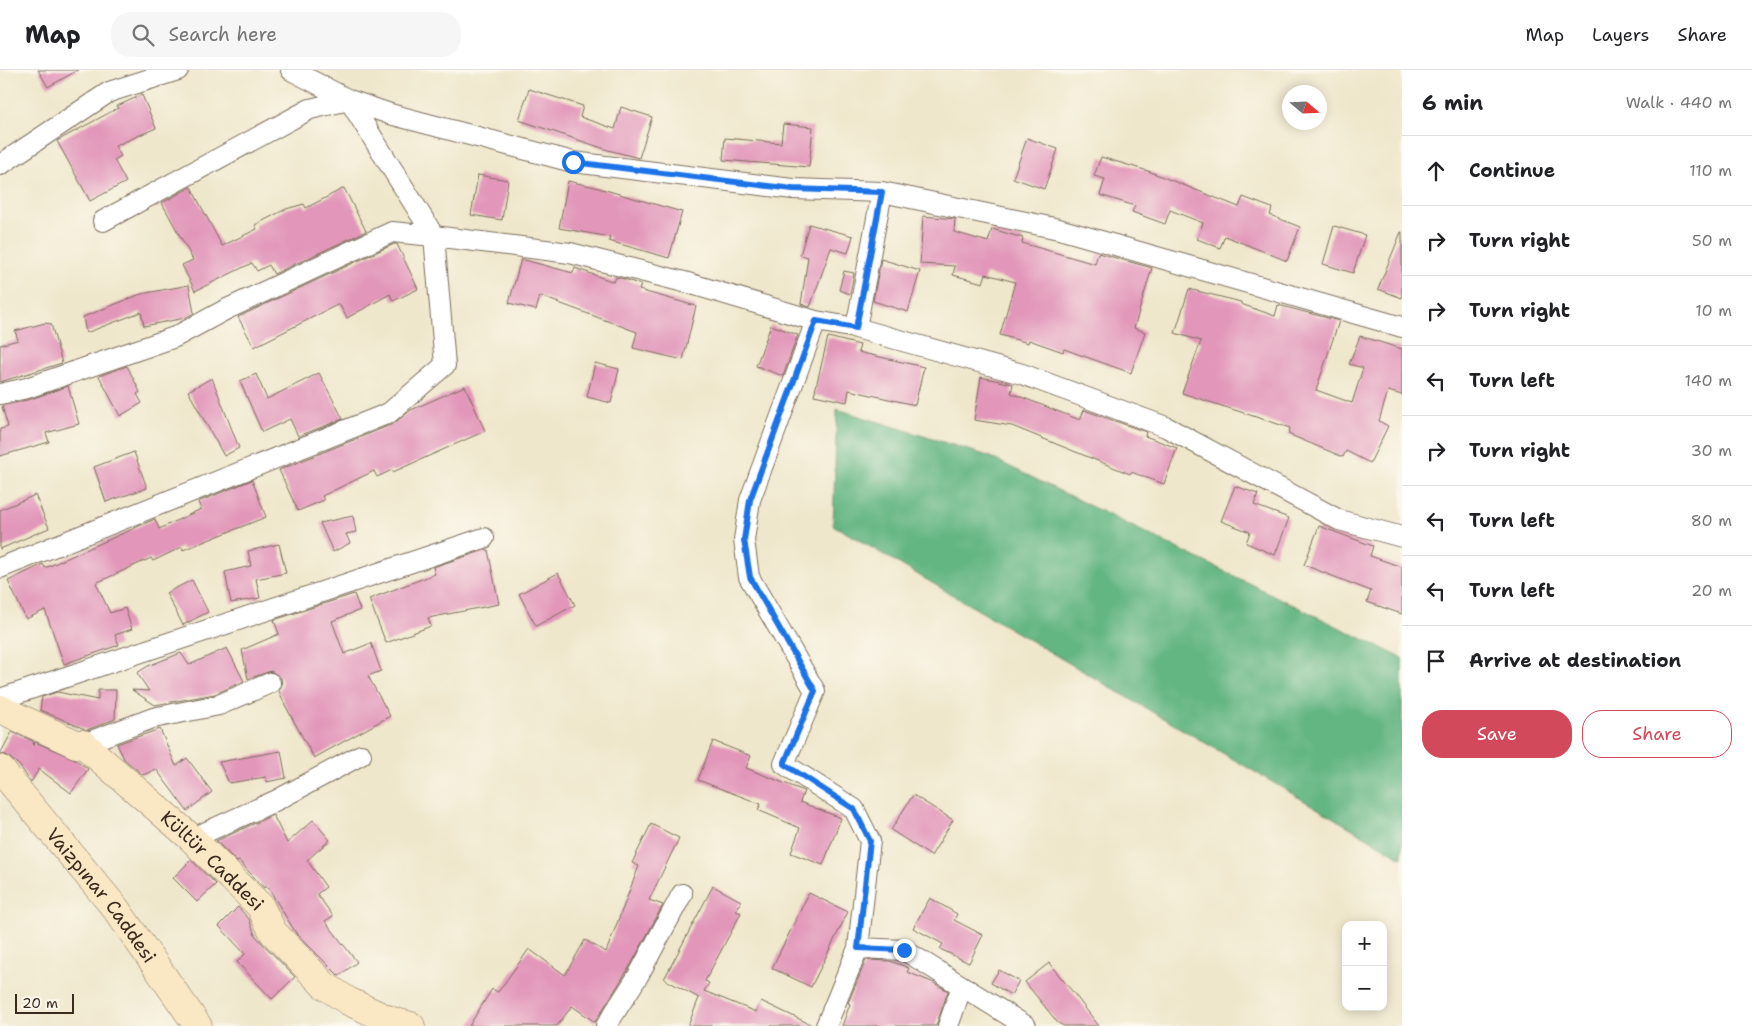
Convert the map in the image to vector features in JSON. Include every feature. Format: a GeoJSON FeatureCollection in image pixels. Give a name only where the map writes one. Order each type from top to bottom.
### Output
{"type":"FeatureCollection","features":[{"type":"Feature","properties":{"kind":"street"},"geometry":{"type":"LineString","coordinates":[[0,165],[109,92],[178,70]]}},
{"type":"Feature","properties":{"kind":"street"},"geometry":{"type":"LineString","coordinates":[[291,70],[349,100],[390,114],[573,162],[793,189],[882,192],[1058,230],[1402,326]]}},
{"type":"Feature","properties":{"kind":"street"},"geometry":{"type":"LineString","coordinates":[[103,221],[310,109],[349,100]]}},
{"type":"Feature","properties":{"kind":"street"},"geometry":{"type":"LineString","coordinates":[[0,568],[389,413],[446,364],[434,236],[349,100]]}},
{"type":"Feature","properties":{"kind":"street"},"geometry":{"type":"LineString","coordinates":[[856,328],[882,192]]}},
{"type":"Feature","properties":{"kind":"street"},"geometry":{"type":"LineString","coordinates":[[0,394],[27,388],[175,337],[225,310],[392,232],[434,236],[570,253],[688,283],[816,321],[856,328],[1022,374],[1166,427],[1338,520],[1402,537]]}},
{"type":"Feature","properties":{"kind":"street"},"geometry":{"type":"LineString","coordinates":[[816,321],[750,500],[744,540],[750,577],[815,691],[784,764],[854,809],[870,841],[858,948],[826,1026]]}},
{"type":"Feature","properties":{"kind":"street"},"geometry":{"type":"LineString","coordinates":[[0,699],[484,538]]}},
{"type":"Feature","properties":{"kind":"street"},"geometry":{"type":"LineString","coordinates":[[83,744],[153,718],[220,705],[270,683]]}},
{"type":"Feature","properties":{"kind":"street","name":"Kültür Caddesi"},"geometry":{"type":"LineString","coordinates":[[0,709],[76,744],[83,744],[191,839],[260,906],[273,932],[324,986],[348,1001],[390,1020],[410,1026]]}},
{"type":"Feature","properties":{"kind":"street"},"geometry":{"type":"LineString","coordinates":[[191,839],[277,800],[361,755]]}},
{"type":"Feature","properties":{"kind":"street","name":"Vaizpınar Caddesi"},"geometry":{"type":"LineString","coordinates":[[0,769],[116,909],[198,1026]]}},
{"type":"Feature","properties":{"kind":"street"},"geometry":{"type":"LineString","coordinates":[[606,1026],[638,976],[682,894]]}},
{"type":"Feature","properties":{"kind":"street"},"geometry":{"type":"LineString","coordinates":[[858,948],[904,950],[1026,1026]]}},
{"type":"Feature","properties":{"kind":"street"},"geometry":{"type":"LineString","coordinates":[[948,1026],[962,986]]}},
{"type":"Feature","properties":{"kind":"green space"},"geometry":{"type":"Polygon","coordinates":[[[837,409],[988,456],[1402,658],[1402,858],[833,525],[837,409]]]}},
{"type":"Feature","properties":{"kind":"building"},"geometry":{"type":"Polygon","coordinates":[[[38,70],[78,70],[48,87],[38,70]]]}},
{"type":"Feature","properties":{"kind":"building"},"geometry":{"type":"Polygon","coordinates":[[[529,89],[583,106],[580,117],[615,129],[621,107],[652,117],[639,158],[608,150],[519,120],[529,89]]]}},
{"type":"Feature","properties":{"kind":"building"},"geometry":{"type":"Polygon","coordinates":[[[142,95],[156,128],[115,146],[121,156],[114,160],[126,182],[90,201],[57,141],[118,108],[117,106],[142,95]]]}},
{"type":"Feature","properties":{"kind":"building"},"geometry":{"type":"Polygon","coordinates":[[[783,124],[813,127],[809,167],[723,160],[725,138],[781,143],[783,124]]]}},
{"type":"Feature","properties":{"kind":"building"},"geometry":{"type":"Polygon","coordinates":[[[1027,138],[1058,149],[1044,189],[1013,178],[1027,138]]]}},
{"type":"Feature","properties":{"kind":"building"},"geometry":{"type":"Polygon","coordinates":[[[1101,157],[1148,171],[1239,207],[1243,197],[1272,208],[1270,215],[1300,227],[1287,261],[1225,236],[1220,248],[1197,239],[1203,223],[1170,210],[1165,224],[1132,212],[1135,206],[1100,195],[1105,179],[1094,176],[1101,157]]]}},
{"type":"Feature","properties":{"kind":"building"},"geometry":{"type":"Polygon","coordinates":[[[478,175],[508,180],[502,220],[471,215],[478,175]]]}},
{"type":"Feature","properties":{"kind":"building"},"geometry":{"type":"Polygon","coordinates":[[[568,181],[682,212],[669,258],[609,241],[610,237],[559,228],[568,181]]]}},
{"type":"Feature","properties":{"kind":"building"},"geometry":{"type":"Polygon","coordinates":[[[191,187],[222,246],[257,229],[255,225],[286,209],[304,204],[306,208],[344,188],[366,231],[274,274],[269,265],[257,271],[252,263],[195,291],[182,265],[193,260],[162,203],[191,187]]]}},
{"type":"Feature","properties":{"kind":"building"},"geometry":{"type":"Polygon","coordinates":[[[923,216],[955,219],[954,232],[988,242],[992,229],[1023,238],[1022,243],[1095,264],[1098,253],[1152,268],[1134,328],[1145,332],[1131,373],[1064,349],[1063,352],[1029,340],[1028,343],[1000,335],[1015,282],[986,274],[983,283],[953,275],[955,266],[920,264],[923,216]]]}},
{"type":"Feature","properties":{"kind":"building"},"geometry":{"type":"Polygon","coordinates":[[[809,224],[853,236],[848,253],[831,248],[810,307],[801,304],[808,257],[800,255],[809,224]]]}},
{"type":"Feature","properties":{"kind":"building"},"geometry":{"type":"Polygon","coordinates":[[[1334,226],[1365,235],[1353,273],[1323,264],[1334,226]]]}},
{"type":"Feature","properties":{"kind":"building"},"geometry":{"type":"Polygon","coordinates":[[[1402,232],[1402,298],[1378,289],[1402,232]]]}},
{"type":"Feature","properties":{"kind":"building"},"geometry":{"type":"Polygon","coordinates":[[[397,244],[418,289],[393,301],[390,294],[347,318],[339,304],[254,347],[238,317],[397,244]]]}},
{"type":"Feature","properties":{"kind":"building"},"geometry":{"type":"Polygon","coordinates":[[[521,259],[573,273],[575,268],[614,282],[616,277],[641,285],[639,290],[696,306],[683,360],[633,348],[637,332],[540,296],[536,310],[509,303],[521,259]]]}},
{"type":"Feature","properties":{"kind":"building"},"geometry":{"type":"Polygon","coordinates":[[[881,259],[920,271],[908,312],[873,301],[881,259]]]}},
{"type":"Feature","properties":{"kind":"building"},"geometry":{"type":"Polygon","coordinates":[[[844,271],[854,273],[850,294],[839,290],[844,271]]]}},
{"type":"Feature","properties":{"kind":"building"},"geometry":{"type":"Polygon","coordinates":[[[189,285],[194,313],[185,318],[144,326],[141,312],[86,333],[83,317],[141,294],[189,285]]]}},
{"type":"Feature","properties":{"kind":"building"},"geometry":{"type":"Polygon","coordinates":[[[1189,289],[1241,302],[1241,304],[1275,316],[1278,305],[1339,321],[1316,390],[1352,403],[1363,368],[1349,364],[1360,336],[1402,349],[1402,395],[1388,391],[1379,421],[1388,426],[1370,463],[1346,451],[1343,457],[1288,434],[1290,428],[1182,393],[1201,341],[1175,333],[1189,289]]]}},
{"type":"Feature","properties":{"kind":"building"},"geometry":{"type":"Polygon","coordinates":[[[45,323],[51,324],[62,363],[0,382],[0,345],[18,340],[15,331],[45,323]]]}},
{"type":"Feature","properties":{"kind":"building"},"geometry":{"type":"Polygon","coordinates":[[[771,325],[798,335],[783,376],[756,366],[771,325]]]}},
{"type":"Feature","properties":{"kind":"building"},"geometry":{"type":"Polygon","coordinates":[[[828,337],[860,345],[858,352],[924,367],[915,405],[849,390],[847,402],[814,395],[828,337]]]}},
{"type":"Feature","properties":{"kind":"building"},"geometry":{"type":"Polygon","coordinates":[[[595,363],[619,369],[611,403],[587,397],[595,363]]]}},
{"type":"Feature","properties":{"kind":"building"},"geometry":{"type":"Polygon","coordinates":[[[127,366],[140,392],[137,394],[142,403],[120,416],[99,376],[127,366]]]}},
{"type":"Feature","properties":{"kind":"building"},"geometry":{"type":"Polygon","coordinates":[[[319,373],[343,419],[298,436],[290,419],[262,432],[240,381],[256,374],[267,399],[319,373]]]}},
{"type":"Feature","properties":{"kind":"building"},"geometry":{"type":"Polygon","coordinates":[[[981,377],[1013,384],[1011,393],[1080,420],[1084,410],[1146,432],[1145,436],[1177,448],[1164,484],[1131,472],[1130,474],[1012,426],[974,420],[981,377]]]}},
{"type":"Feature","properties":{"kind":"building"},"geometry":{"type":"Polygon","coordinates":[[[212,378],[239,448],[224,456],[188,391],[212,378]]]}},
{"type":"Feature","properties":{"kind":"building"},"geometry":{"type":"Polygon","coordinates":[[[68,386],[79,424],[46,433],[49,442],[0,456],[0,429],[8,427],[2,406],[31,399],[68,386]]]}},
{"type":"Feature","properties":{"kind":"building"},"geometry":{"type":"Polygon","coordinates":[[[465,386],[485,431],[393,472],[392,470],[377,477],[374,471],[322,496],[324,500],[298,511],[279,470],[393,424],[411,410],[465,386]]]}},
{"type":"Feature","properties":{"kind":"building"},"geometry":{"type":"Polygon","coordinates":[[[134,452],[147,488],[106,502],[94,467],[134,452]]]}},
{"type":"Feature","properties":{"kind":"building"},"geometry":{"type":"Polygon","coordinates":[[[252,480],[266,517],[183,550],[182,547],[153,561],[151,558],[96,583],[110,613],[125,608],[132,629],[115,635],[119,645],[64,664],[45,610],[26,619],[8,581],[43,564],[45,568],[155,519],[159,529],[201,509],[198,502],[252,480]]]}},
{"type":"Feature","properties":{"kind":"building"},"geometry":{"type":"Polygon","coordinates":[[[1235,486],[1258,494],[1254,505],[1289,518],[1275,555],[1246,543],[1250,532],[1221,521],[1235,486]]]}},
{"type":"Feature","properties":{"kind":"building"},"geometry":{"type":"Polygon","coordinates":[[[35,495],[49,528],[0,549],[0,510],[35,495]]]}},
{"type":"Feature","properties":{"kind":"building"},"geometry":{"type":"Polygon","coordinates":[[[353,516],[356,532],[346,534],[350,543],[333,552],[320,523],[353,516]]]}},
{"type":"Feature","properties":{"kind":"building"},"geometry":{"type":"Polygon","coordinates":[[[1319,526],[1373,546],[1370,556],[1402,567],[1402,614],[1367,602],[1371,591],[1304,565],[1319,526]]]}},
{"type":"Feature","properties":{"kind":"building"},"geometry":{"type":"Polygon","coordinates":[[[279,544],[286,573],[256,579],[260,598],[231,603],[225,572],[251,566],[248,551],[279,544]]]}},
{"type":"Feature","properties":{"kind":"building"},"geometry":{"type":"Polygon","coordinates":[[[488,550],[499,604],[428,618],[431,626],[386,643],[369,599],[435,574],[433,567],[488,550]]]}},
{"type":"Feature","properties":{"kind":"building"},"geometry":{"type":"Polygon","coordinates":[[[558,573],[575,605],[536,626],[519,594],[558,573]]]}},
{"type":"Feature","properties":{"kind":"building"},"geometry":{"type":"Polygon","coordinates":[[[192,580],[208,612],[183,625],[166,593],[192,580]]]}},
{"type":"Feature","properties":{"kind":"building"},"geometry":{"type":"Polygon","coordinates":[[[354,594],[360,610],[332,621],[344,654],[371,643],[381,671],[368,676],[390,716],[314,758],[279,691],[282,685],[281,678],[271,671],[248,679],[242,650],[279,634],[274,620],[354,594]]]}},
{"type":"Feature","properties":{"kind":"building"},"geometry":{"type":"Polygon","coordinates":[[[227,648],[244,681],[215,694],[155,705],[132,690],[149,691],[137,673],[148,666],[181,653],[189,665],[227,648]]]}},
{"type":"Feature","properties":{"kind":"building"},"geometry":{"type":"Polygon","coordinates":[[[98,690],[116,690],[115,719],[87,730],[40,710],[42,697],[57,692],[98,700],[98,690]]]}},
{"type":"Feature","properties":{"kind":"building"},"geometry":{"type":"Polygon","coordinates":[[[160,729],[176,766],[187,758],[212,792],[187,811],[156,769],[143,775],[124,759],[117,744],[160,729]]]}},
{"type":"Feature","properties":{"kind":"building"},"geometry":{"type":"Polygon","coordinates":[[[12,732],[33,741],[34,746],[35,742],[75,759],[88,769],[71,793],[39,769],[31,782],[19,765],[6,755],[0,754],[12,732]]]}},
{"type":"Feature","properties":{"kind":"building"},"geometry":{"type":"Polygon","coordinates":[[[713,741],[751,756],[746,768],[804,791],[800,802],[841,818],[823,865],[791,853],[800,828],[758,810],[761,804],[698,780],[713,741]]]}},
{"type":"Feature","properties":{"kind":"building"},"geometry":{"type":"Polygon","coordinates":[[[281,751],[286,778],[267,782],[266,777],[229,783],[219,762],[281,751]]]}},
{"type":"Feature","properties":{"kind":"building"},"geometry":{"type":"Polygon","coordinates":[[[913,795],[953,820],[931,856],[891,830],[913,795]]]}},
{"type":"Feature","properties":{"kind":"building"},"geometry":{"type":"Polygon","coordinates":[[[273,815],[287,843],[313,820],[330,840],[307,860],[326,887],[317,894],[333,916],[325,921],[357,962],[339,976],[296,933],[267,886],[264,888],[239,861],[237,862],[216,841],[273,815]]]}},
{"type":"Feature","properties":{"kind":"building"},"geometry":{"type":"Polygon","coordinates":[[[651,824],[679,838],[649,900],[663,905],[632,963],[595,1022],[572,1006],[557,1026],[469,1026],[492,989],[498,992],[529,949],[565,975],[585,940],[606,952],[639,866],[632,863],[651,824]]]}},
{"type":"Feature","properties":{"kind":"building"},"geometry":{"type":"Polygon","coordinates":[[[191,860],[216,884],[197,902],[173,878],[191,860]]]}},
{"type":"Feature","properties":{"kind":"building"},"geometry":{"type":"Polygon","coordinates":[[[713,886],[741,901],[736,911],[741,913],[705,981],[709,983],[704,991],[756,1012],[761,1001],[814,1026],[688,1026],[699,998],[664,979],[713,886]]]}},
{"type":"Feature","properties":{"kind":"building"},"geometry":{"type":"Polygon","coordinates":[[[809,893],[848,912],[811,987],[772,968],[809,893]]]}},
{"type":"Feature","properties":{"kind":"building"},"geometry":{"type":"Polygon","coordinates":[[[930,898],[957,914],[954,920],[983,935],[969,963],[940,949],[943,944],[913,928],[930,898]]]}},
{"type":"Feature","properties":{"kind":"building"},"geometry":{"type":"Polygon","coordinates":[[[238,907],[249,919],[255,935],[295,977],[272,999],[237,962],[245,954],[219,926],[238,907]]]}},
{"type":"Feature","properties":{"kind":"building"},"geometry":{"type":"Polygon","coordinates":[[[866,960],[890,961],[909,968],[907,972],[948,991],[936,1026],[842,1026],[850,1004],[848,1003],[866,960]]]}},
{"type":"Feature","properties":{"kind":"building"},"geometry":{"type":"Polygon","coordinates":[[[1049,963],[1099,1026],[1064,1026],[1058,1023],[1025,982],[1049,963]]]}},
{"type":"Feature","properties":{"kind":"building"},"geometry":{"type":"Polygon","coordinates":[[[999,970],[1019,981],[1011,995],[991,983],[999,970]]]}},
{"type":"Feature","properties":{"kind":"route"},"geometry":{"type":"LineString","coordinates":[[573,162],[793,189],[882,192],[856,328],[816,321],[750,500],[744,540],[750,577],[768,612],[815,691],[784,764],[854,809],[870,841],[858,948],[904,950]]}}]}
